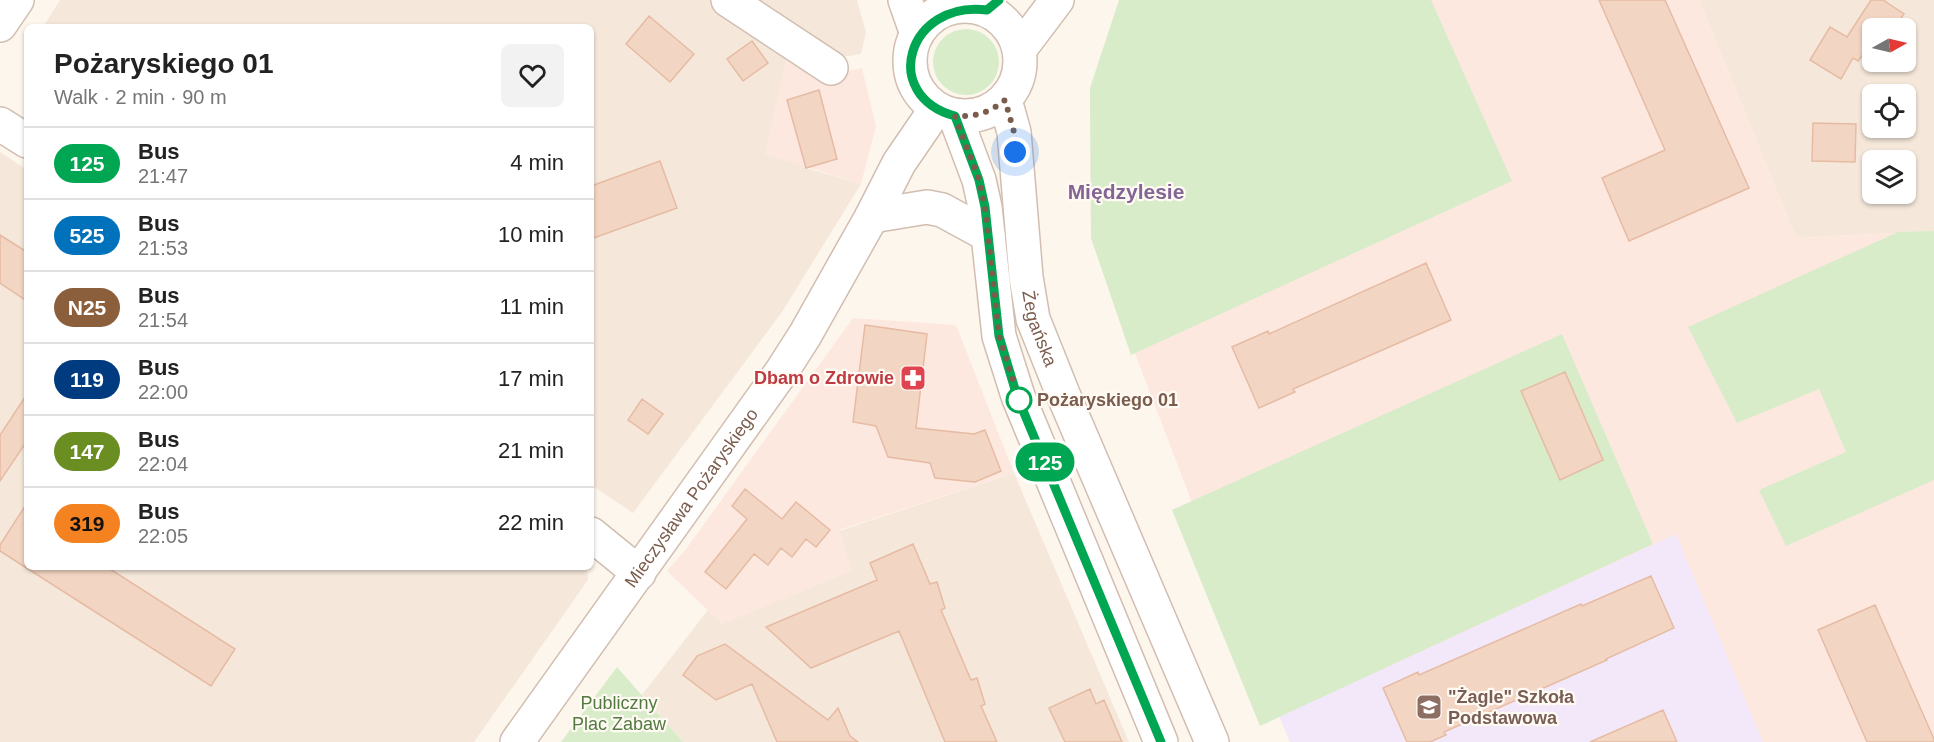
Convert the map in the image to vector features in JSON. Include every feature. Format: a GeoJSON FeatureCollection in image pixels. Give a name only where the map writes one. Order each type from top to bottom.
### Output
{"type":"FeatureCollection","features":[{"type":"Feature","properties":{"kind":"street"},"geometry":{"type":"LineString","coordinates":[[0,25],[17,0]]}},
{"type":"Feature","properties":{"kind":"street"},"geometry":{"type":"LineString","coordinates":[[728,0],[831,68]]}},
{"type":"Feature","properties":{"kind":"street"},"geometry":{"type":"LineString","coordinates":[[905,0],[917,34]]}},
{"type":"Feature","properties":{"kind":"street"},"geometry":{"type":"LineString","coordinates":[[1020,49],[1057,0]]}},
{"type":"Feature","properties":{"kind":"street"},"geometry":{"type":"LineString","coordinates":[[976,4],[999,16],[1008,25],[1020,49],[1021,63],[1019,77],[1005,100],[994,109],[968,117],[946,112],[923,98],[914,83],[910,67],[911,50],[917,34],[935,14],[947,8],[976,4]]}},
{"type":"Feature","properties":{"kind":"street","name":"Żegańska"},"geometry":{"type":"LineString","coordinates":[[1005,100],[1014,132],[1026,277],[1033,319],[1212,742]]}},
{"type":"Feature","properties":{"kind":"street","name":"Mieczysława Pożaryskiego"},"geometry":{"type":"LineString","coordinates":[[517,742],[782,371],[805,335],[872,216],[899,163],[946,112]]}},
{"type":"Feature","properties":{"kind":"street","name":"Żegańska"},"geometry":{"type":"LineString","coordinates":[[946,112],[979,180],[988,235],[999,336],[1017,396],[1161,742]]}},
{"type":"Feature","properties":{"kind":"street"},"geometry":{"type":"LineString","coordinates":[[0,124],[24,139]]}},
{"type":"Feature","properties":{"kind":"street"},"geometry":{"type":"LineString","coordinates":[[872,216],[927,207],[942,210],[988,235]]}},
{"type":"Feature","properties":{"kind":"street"},"geometry":{"type":"LineString","coordinates":[[594,536],[639,573]]}},
{"type":"Feature","properties":{"kind":"shaded area"},"geometry":{"type":"Polygon","coordinates":[[[60,0],[713,0],[789,47],[806,168],[861,184],[782,312],[633,513],[594,487],[594,24],[45,24],[60,0]]]}},
{"type":"Feature","properties":{"kind":"shaded area"},"geometry":{"type":"Polygon","coordinates":[[[748,0],[857,0],[866,32],[861,54],[835,58],[748,0]]]}},
{"type":"Feature","properties":{"kind":"shaded area"},"geometry":{"type":"Polygon","coordinates":[[[1128,0],[1699,0],[1796,238],[1934,231],[1934,742],[1290,742],[1207,542],[1091,238],[1090,88],[1128,0]]]}},
{"type":"Feature","properties":{"kind":"shaded area"},"geometry":{"type":"Polygon","coordinates":[[[1699,0],[1934,0],[1934,231],[1796,238],[1699,0]]]}},
{"type":"Feature","properties":{"kind":"shaded area"},"geometry":{"type":"Polygon","coordinates":[[[789,47],[844,82],[847,71],[862,68],[876,126],[861,184],[765,154],[789,47]]]}},
{"type":"Feature","properties":{"kind":"shaded area"},"geometry":{"type":"Polygon","coordinates":[[[0,152],[24,168],[24,570],[587,570],[588,580],[474,742],[0,742],[0,152]]]}},
{"type":"Feature","properties":{"kind":"shaded area"},"geometry":{"type":"Polygon","coordinates":[[[853,318],[956,325],[1014,473],[839,530],[852,571],[722,624],[667,571],[686,549],[853,318]]]}},
{"type":"Feature","properties":{"kind":"shaded area"},"geometry":{"type":"Polygon","coordinates":[[[1014,473],[1129,742],[683,742],[642,695],[708,610],[722,624],[839,531],[1014,473]]]}},
{"type":"Feature","properties":{"kind":"shaded area"},"geometry":{"type":"Polygon","coordinates":[[[1676,534],[1763,742],[1290,742],[1271,697],[1337,690],[1676,534]]]}},
{"type":"Feature","properties":{"kind":"green space"},"geometry":{"type":"Polygon","coordinates":[[[1119,0],[1431,0],[1512,181],[1131,355],[1091,238],[1090,88],[1119,0]]]}},
{"type":"Feature","properties":{"kind":"green space"},"geometry":{"type":"Polygon","coordinates":[[[966,29],[979,32],[989,39],[996,49],[999,62],[996,75],[989,85],[979,92],[966,95],[953,92],[943,85],[936,75],[933,62],[936,49],[943,39],[953,32],[966,29]]]}},
{"type":"Feature","properties":{"kind":"green space"},"geometry":{"type":"Polygon","coordinates":[[[1934,231],[1934,480],[1786,546],[1759,490],[1846,452],[1819,389],[1737,423],[1688,327],[1898,232],[1934,231]]]}},
{"type":"Feature","properties":{"kind":"green space"},"geometry":{"type":"Polygon","coordinates":[[[1562,334],[1653,544],[1260,726],[1172,510],[1562,334]]]}},
{"type":"Feature","properties":{"kind":"green space","name":"Publiczny Plac Zabaw"},"geometry":{"type":"Polygon","coordinates":[[[617,667],[683,742],[561,742],[617,667]]]}},
{"type":"Feature","properties":{"kind":"building"},"geometry":{"type":"Polygon","coordinates":[[[1599,0],[1665,0],[1749,188],[1629,241],[1602,178],[1665,150],[1599,0]]]}},
{"type":"Feature","properties":{"kind":"building"},"geometry":{"type":"Polygon","coordinates":[[[1871,0],[1883,0],[1904,14],[1901,18],[1862,18],[1862,56],[1858,61],[1853,58],[1841,79],[1810,60],[1830,27],[1847,37],[1871,0]]]}},
{"type":"Feature","properties":{"kind":"building"},"geometry":{"type":"Polygon","coordinates":[[[649,16],[694,54],[670,82],[626,44],[649,16]]]}},
{"type":"Feature","properties":{"kind":"building"},"geometry":{"type":"Polygon","coordinates":[[[752,41],[768,63],[743,81],[727,59],[752,41]]]}},
{"type":"Feature","properties":{"kind":"building"},"geometry":{"type":"Polygon","coordinates":[[[819,90],[837,159],[806,168],[787,100],[819,90]]]}},
{"type":"Feature","properties":{"kind":"building"},"geometry":{"type":"Polygon","coordinates":[[[1813,123],[1856,124],[1855,162],[1812,161],[1813,123]]]}},
{"type":"Feature","properties":{"kind":"building"},"geometry":{"type":"Polygon","coordinates":[[[660,161],[677,208],[594,238],[594,185],[660,161]]]}},
{"type":"Feature","properties":{"kind":"building"},"geometry":{"type":"Polygon","coordinates":[[[0,235],[24,250],[24,299],[0,283],[0,235]]]}},
{"type":"Feature","properties":{"kind":"building"},"geometry":{"type":"Polygon","coordinates":[[[1426,263],[1451,320],[1293,389],[1295,392],[1259,408],[1232,347],[1268,331],[1269,334],[1426,263]]]}},
{"type":"Feature","properties":{"kind":"building"},"geometry":{"type":"Polygon","coordinates":[[[865,325],[927,334],[916,428],[974,434],[985,430],[1001,471],[975,482],[935,478],[930,463],[888,457],[876,426],[853,422],[865,325]]]}},
{"type":"Feature","properties":{"kind":"building"},"geometry":{"type":"Polygon","coordinates":[[[1565,372],[1603,460],[1560,480],[1521,391],[1565,372]]]}},
{"type":"Feature","properties":{"kind":"building"},"geometry":{"type":"Polygon","coordinates":[[[24,399],[24,445],[0,481],[0,435],[24,399]]]}},
{"type":"Feature","properties":{"kind":"building"},"geometry":{"type":"Polygon","coordinates":[[[642,399],[663,414],[648,434],[628,420],[642,399]]]}},
{"type":"Feature","properties":{"kind":"building"},"geometry":{"type":"Polygon","coordinates":[[[745,489],[782,519],[796,502],[830,530],[816,547],[806,539],[792,557],[781,548],[768,565],[754,554],[726,589],[705,572],[747,519],[732,506],[745,489]]]}},
{"type":"Feature","properties":{"kind":"building"},"geometry":{"type":"Polygon","coordinates":[[[24,508],[24,566],[0,551],[0,545],[24,508]]]}},
{"type":"Feature","properties":{"kind":"building"},"geometry":{"type":"Polygon","coordinates":[[[913,544],[930,584],[937,582],[945,608],[941,610],[971,680],[977,678],[985,704],[981,706],[997,742],[945,742],[899,631],[811,668],[766,627],[877,580],[870,563],[913,544]]]}},
{"type":"Feature","properties":{"kind":"building"},"geometry":{"type":"Polygon","coordinates":[[[30,570],[112,570],[235,649],[211,686],[30,570]]]}},
{"type":"Feature","properties":{"kind":"building"},"geometry":{"type":"Polygon","coordinates":[[[1651,576],[1674,628],[1444,732],[1446,735],[1430,742],[1407,742],[1383,688],[1418,672],[1419,675],[1651,576]]]}},
{"type":"Feature","properties":{"kind":"building"},"geometry":{"type":"Polygon","coordinates":[[[1875,605],[1934,742],[1867,742],[1818,630],[1875,605]]]}},
{"type":"Feature","properties":{"kind":"building"},"geometry":{"type":"Polygon","coordinates":[[[725,644],[828,720],[838,708],[850,736],[858,742],[777,742],[752,684],[716,700],[683,675],[697,656],[725,644]]]}},
{"type":"Feature","properties":{"kind":"building"},"geometry":{"type":"Polygon","coordinates":[[[1090,689],[1096,704],[1104,700],[1122,742],[1065,742],[1049,708],[1090,689]]]}},
{"type":"Feature","properties":{"kind":"building"},"geometry":{"type":"Polygon","coordinates":[[[1663,710],[1677,742],[1590,742],[1663,710]]]}},
{"type":"Feature","properties":{"kind":"bus line","name":"125"},"geometry":{"type":"LineString","coordinates":[[999,0],[987,10],[974,6],[960,6],[947,8],[935,14],[917,34],[911,50],[910,67],[914,83],[923,98],[936,108],[955,116],[979,180],[985,207],[999,336],[1017,396],[1161,742]]}},
{"type":"Feature","properties":{"kind":"place","name":"Dbam o Zdrowie"},"geometry":{"type":"Point","coordinates":[913,378]}},
{"type":"Feature","properties":{"kind":"place","name":"Pożaryskiego 01"},"geometry":{"type":"Point","coordinates":[1019,400]}},
{"type":"Feature","properties":{"kind":"place","name":"\"Żagle\" Szkoła Podstawowa"},"geometry":{"type":"Point","coordinates":[1429,707]}},
{"type":"Feature","properties":{"kind":"district","name":"Międzylesie"},"geometry":{"type":"Point","coordinates":[1126,192]}},
{"type":"Feature","properties":{"kind":"route"},"geometry":{"type":"LineString","coordinates":[[1015,152],[1014,132],[1005,100],[994,109],[981,114],[968,117],[955,116],[979,180],[985,207],[999,336],[1019,400]]}}]}
